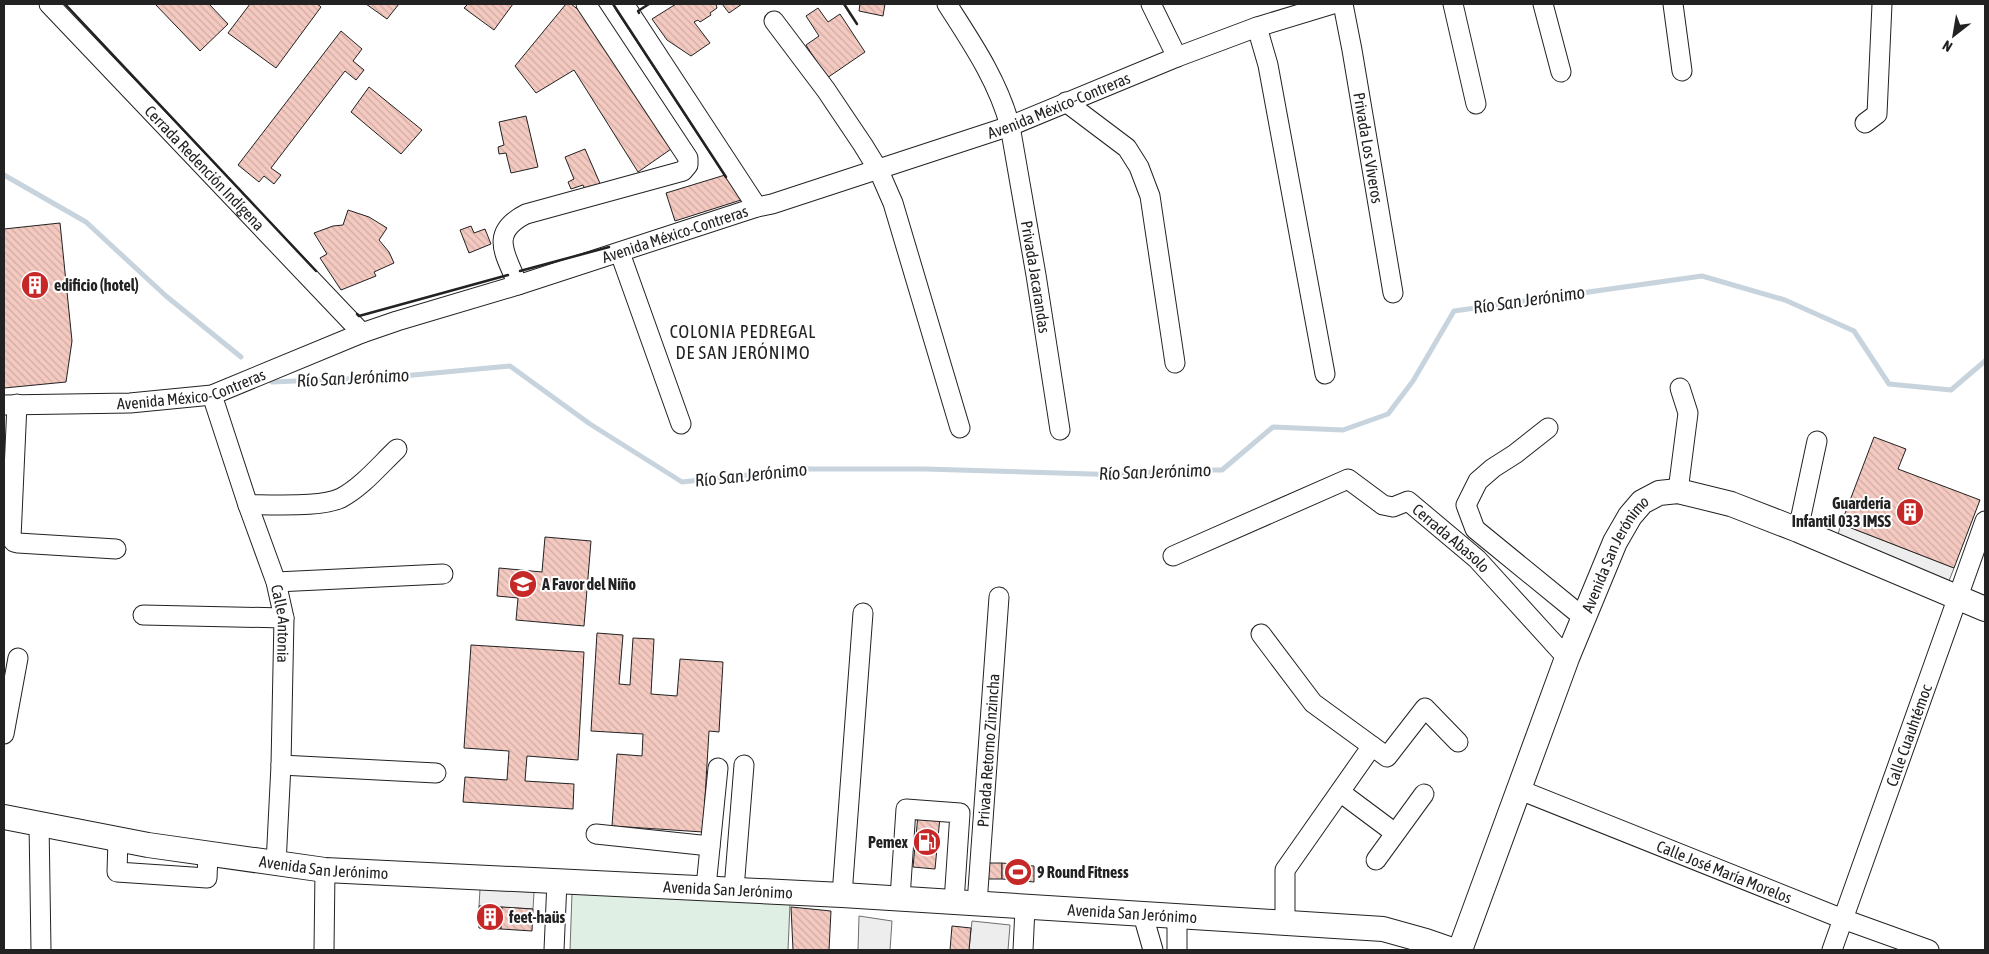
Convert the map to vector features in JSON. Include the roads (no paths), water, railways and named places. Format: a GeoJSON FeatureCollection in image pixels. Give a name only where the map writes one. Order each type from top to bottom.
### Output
{"type":"FeatureCollection","features":[{"type":"Feature","properties":{"kind":"main road","name":"Avenida San Jerónimo"},"geometry":{"type":"LineString","coordinates":[[1460,950],[1567,658],[1615,542],[1630,516],[1642,502],[1659,493],[1678,491],[1731,504],[1798,530],[1985,609]]}},
{"type":"Feature","properties":{"kind":"main road","name":"Avenida San Jerónimo"},"geometry":{"type":"LineString","coordinates":[[4,817],[208,854],[325,870],[706,887],[1382,929],[1426,940],[1452,950]]}},
{"type":"Feature","properties":{"kind":"street","name":"Cerrada Redención Indígena"},"geometry":{"type":"LineString","coordinates":[[49,4],[362,333]]}},
{"type":"Feature","properties":{"kind":"street"},"geometry":{"type":"LineString","coordinates":[[518,285],[503,247],[504,232],[512,221],[526,214],[683,171],[688,165],[688,158],[586,4]]}},
{"type":"Feature","properties":{"kind":"street"},"geometry":{"type":"LineString","coordinates":[[624,4],[757,207]]}},
{"type":"Feature","properties":{"kind":"street","name":"Privada Jacarandas"},"geometry":{"type":"LineString","coordinates":[[947,4],[987,68],[1004,104],[1010,126],[1060,430]]}},
{"type":"Feature","properties":{"kind":"street"},"geometry":{"type":"LineString","coordinates":[[1150,4],[1177,57]]}},
{"type":"Feature","properties":{"kind":"street","name":"Privada Los Viveros"},"geometry":{"type":"LineString","coordinates":[[1343,4],[1393,293]]}},
{"type":"Feature","properties":{"kind":"street"},"geometry":{"type":"LineString","coordinates":[[1454,4],[1476,104]]}},
{"type":"Feature","properties":{"kind":"street"},"geometry":{"type":"LineString","coordinates":[[1543,4],[1561,72]]}},
{"type":"Feature","properties":{"kind":"street"},"geometry":{"type":"LineString","coordinates":[[1673,4],[1682,71]]}},
{"type":"Feature","properties":{"kind":"street"},"geometry":{"type":"LineString","coordinates":[[1865,123],[1877,114],[1882,4]]}},
{"type":"Feature","properties":{"kind":"street","name":"Avenida México-Contreras"},"geometry":{"type":"LineString","coordinates":[[10,404],[130,403],[212,395],[362,333],[397,321],[620,253],[757,207],[879,171],[1010,126],[1177,57],[1257,27],[1325,5]]}},
{"type":"Feature","properties":{"kind":"street"},"geometry":{"type":"LineString","coordinates":[[774,21],[826,90],[879,171],[893,203],[960,428]]}},
{"type":"Feature","properties":{"kind":"street"},"geometry":{"type":"LineString","coordinates":[[1257,27],[1268,65],[1325,374]]}},
{"type":"Feature","properties":{"kind":"street"},"geometry":{"type":"LineString","coordinates":[[1066,102],[1126,148],[1139,167],[1150,196],[1175,363]]}},
{"type":"Feature","properties":{"kind":"street"},"geometry":{"type":"LineString","coordinates":[[620,253],[681,424]]}},
{"type":"Feature","properties":{"kind":"street"},"geometry":{"type":"LineString","coordinates":[[1678,491],[1688,413],[1680,388]]}},
{"type":"Feature","properties":{"kind":"street","name":"Calle Antonia"},"geometry":{"type":"LineString","coordinates":[[212,395],[248,505],[276,582],[284,618],[281,765],[276,864]]}},
{"type":"Feature","properties":{"kind":"street"},"geometry":{"type":"LineString","coordinates":[[10,404],[12,538],[14,542],[18,544],[116,549]]}},
{"type":"Feature","properties":{"kind":"street"},"geometry":{"type":"LineString","coordinates":[[1548,428],[1478,481],[1466,505],[1475,529],[1584,618]]}},
{"type":"Feature","properties":{"kind":"street"},"geometry":{"type":"LineString","coordinates":[[1798,530],[1817,441]]}},
{"type":"Feature","properties":{"kind":"street"},"geometry":{"type":"LineString","coordinates":[[248,505],[319,503],[339,499],[355,489],[397,449]]}},
{"type":"Feature","properties":{"kind":"street","name":"Cerrada Abasolo"},"geometry":{"type":"LineString","coordinates":[[1173,556],[1348,479],[1382,505],[1393,507],[1408,501],[1476,559],[1567,658]]}},
{"type":"Feature","properties":{"kind":"street","name":"Calle Cuauhtémoc"},"geometry":{"type":"LineString","coordinates":[[1832,950],[1985,521]]}},
{"type":"Feature","properties":{"kind":"street"},"geometry":{"type":"LineString","coordinates":[[276,582],[443,574]]}},
{"type":"Feature","properties":{"kind":"street","name":"Privada Retorno Zinzincha"},"geometry":{"type":"LineString","coordinates":[[977,904],[1000,597]]}},
{"type":"Feature","properties":{"kind":"street"},"geometry":{"type":"LineString","coordinates":[[842,895],[863,614]]}},
{"type":"Feature","properties":{"kind":"street"},"geometry":{"type":"LineString","coordinates":[[143,615],[284,618]]}},
{"type":"Feature","properties":{"kind":"street"},"geometry":{"type":"LineString","coordinates":[[1261,634],[1314,703],[1388,757],[1425,708],[1458,742]]}},
{"type":"Feature","properties":{"kind":"street"},"geometry":{"type":"LineString","coordinates":[[4,734],[18,658]]}},
{"type":"Feature","properties":{"kind":"street"},"geometry":{"type":"LineString","coordinates":[[1285,924],[1286,870],[1372,746]]}},
{"type":"Feature","properties":{"kind":"street"},"geometry":{"type":"LineString","coordinates":[[281,765],[436,773]]}},
{"type":"Feature","properties":{"kind":"street"},"geometry":{"type":"LineString","coordinates":[[734,889],[744,765]]}},
{"type":"Feature","properties":{"kind":"street"},"geometry":{"type":"LineString","coordinates":[[706,887],[718,768]]}},
{"type":"Feature","properties":{"kind":"street","name":"Calle José María Morelos"},"geometry":{"type":"LineString","coordinates":[[1520,790],[1843,918],[1929,950]]}},
{"type":"Feature","properties":{"kind":"street"},"geometry":{"type":"LineString","coordinates":[[1340,792],[1395,833]]}},
{"type":"Feature","properties":{"kind":"street"},"geometry":{"type":"LineString","coordinates":[[1376,860],[1424,794]]}},
{"type":"Feature","properties":{"kind":"street"},"geometry":{"type":"LineString","coordinates":[[900,898],[906,809],[960,813],[954,902]]}},
{"type":"Feature","properties":{"kind":"street"},"geometry":{"type":"LineString","coordinates":[[39,823],[41,950]]}},
{"type":"Feature","properties":{"kind":"street"},"geometry":{"type":"LineString","coordinates":[[596,834],[710,846]]}},
{"type":"Feature","properties":{"kind":"street"},"geometry":{"type":"LineString","coordinates":[[118,839],[117,872],[207,878],[208,854]]}},
{"type":"Feature","properties":{"kind":"street"},"geometry":{"type":"LineString","coordinates":[[324,950],[325,870]]}},
{"type":"Feature","properties":{"kind":"street"},"geometry":{"type":"LineString","coordinates":[[554,950],[557,881]]}},
{"type":"Feature","properties":{"kind":"street"},"geometry":{"type":"LineString","coordinates":[[1023,950],[1025,908]]}},
{"type":"Feature","properties":{"kind":"street"},"geometry":{"type":"LineString","coordinates":[[1144,915],[1154,950]]}},
{"type":"Feature","properties":{"kind":"street"},"geometry":{"type":"LineString","coordinates":[[1177,917],[1177,950]]}},
{"type":"Feature","properties":{"kind":"waterway","name":"Río San Jerónimo"},"geometry":{"type":"LineString","coordinates":[[4,175],[86,222],[166,296],[241,357]]}},
{"type":"Feature","properties":{"kind":"waterway","name":"Río San Jerónimo"},"geometry":{"type":"LineString","coordinates":[[268,379],[272,382],[392,377],[510,366],[590,424],[682,482],[805,469],[925,469],[1125,475],[1170,470],[1222,470],[1273,427],[1343,430],[1388,414],[1413,381],[1454,311],[1702,276],[1785,300],[1854,331],[1889,384],[1951,390],[1985,361]]}},
{"type":"Feature","properties":{"kind":"place","name":"edificio (hotel)"},"geometry":{"type":"Point","coordinates":[35,285]}},
{"type":"Feature","properties":{"kind":"place","name":"Guardería Infantil 033 IMSS"},"geometry":{"type":"Point","coordinates":[1910,512]}},
{"type":"Feature","properties":{"kind":"place","name":"A Favor del Niño"},"geometry":{"type":"Point","coordinates":[523,584]}},
{"type":"Feature","properties":{"kind":"place","name":"Pemex"},"geometry":{"type":"Point","coordinates":[927,842]}},
{"type":"Feature","properties":{"kind":"place","name":"9 Round Fitness"},"geometry":{"type":"Point","coordinates":[1018,872]}},
{"type":"Feature","properties":{"kind":"place","name":"feet-haüs"},"geometry":{"type":"Point","coordinates":[490,917]}},
{"type":"Feature","properties":{"kind":"district","name":"COLONIA PEDREGAL DE SAN JERÓNIMO"},"geometry":{"type":"Point","coordinates":[743,342]}}]}
